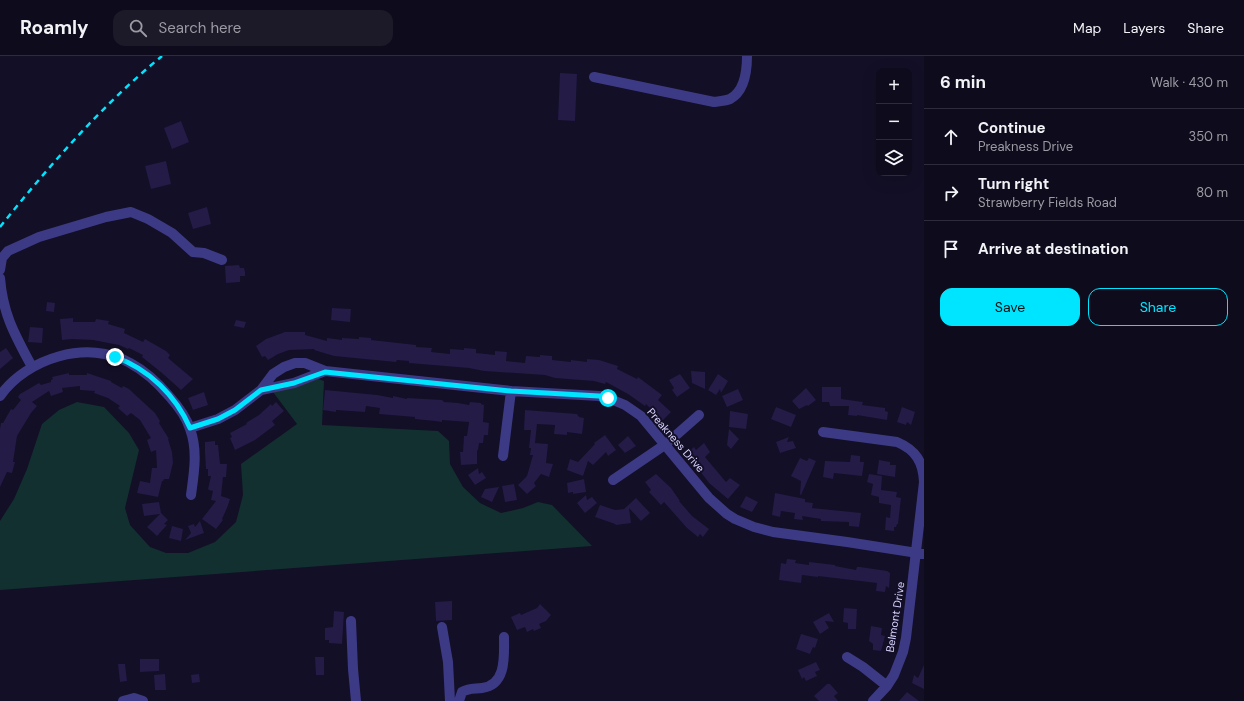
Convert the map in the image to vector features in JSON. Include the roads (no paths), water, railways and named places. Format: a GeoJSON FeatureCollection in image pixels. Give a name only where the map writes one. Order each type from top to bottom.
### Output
{"type":"FeatureCollection","features":[{"type":"Feature","properties":{"kind":"street"},"geometry":{"type":"LineString","coordinates":[[594,77],[714,102],[730,99],[740,90],[747,69],[747,56]]}},
{"type":"Feature","properties":{"kind":"street"},"geometry":{"type":"LineString","coordinates":[[0,270],[2,258],[8,251],[32,240],[106,217],[131,212],[148,219],[172,233],[192,252],[204,253],[222,260]]}},
{"type":"Feature","properties":{"kind":"street"},"geometry":{"type":"LineString","coordinates":[[0,278],[6,315],[12,330],[32,367]]}},
{"type":"Feature","properties":{"kind":"street"},"geometry":{"type":"LineString","coordinates":[[0,396],[10,384],[32,367],[51,359],[87,353],[107,355],[129,362],[161,386],[180,409],[190,428],[193,437],[195,455],[191,495]]}},
{"type":"Feature","properties":{"kind":"street","name":"Preakness Drive"},"geometry":{"type":"LineString","coordinates":[[190,428],[218,419],[235,410],[261,390],[273,374],[284,367],[295,363],[305,363],[325,372],[511,391],[599,396],[617,401],[641,416],[666,444],[709,498],[735,519],[754,527],[773,532],[920,554]]}},
{"type":"Feature","properties":{"kind":"street","name":"Preakness Drive"},"geometry":{"type":"LineString","coordinates":[[261,390],[294,383],[325,372]]}},
{"type":"Feature","properties":{"kind":"street"},"geometry":{"type":"LineString","coordinates":[[503,456],[511,391]]}},
{"type":"Feature","properties":{"kind":"street"},"geometry":{"type":"LineString","coordinates":[[613,480],[666,444],[699,415]]}},
{"type":"Feature","properties":{"kind":"street","name":"Belmont Drive"},"geometry":{"type":"LineString","coordinates":[[823,432],[897,442],[907,446],[914,453],[920,461],[924,471],[920,554],[906,638],[899,664],[886,686],[873,701]]}},
{"type":"Feature","properties":{"kind":"street"},"geometry":{"type":"LineString","coordinates":[[351,621],[356,701]]}},
{"type":"Feature","properties":{"kind":"street"},"geometry":{"type":"LineString","coordinates":[[442,627],[448,662],[450,701]]}},
{"type":"Feature","properties":{"kind":"street"},"geometry":{"type":"LineString","coordinates":[[459,701],[462,692],[466,689],[484,688],[493,684],[499,678],[503,669],[504,637]]}},
{"type":"Feature","properties":{"kind":"street"},"geometry":{"type":"LineString","coordinates":[[847,657],[886,686]]}},
{"type":"Feature","properties":{"kind":"street"},"geometry":{"type":"LineString","coordinates":[[123,701],[134,698],[143,701]]}},
{"type":"Feature","properties":{"kind":"railway"},"geometry":{"type":"LineString","coordinates":[[0,227],[76,137],[118,95],[162,56]]}}]}
